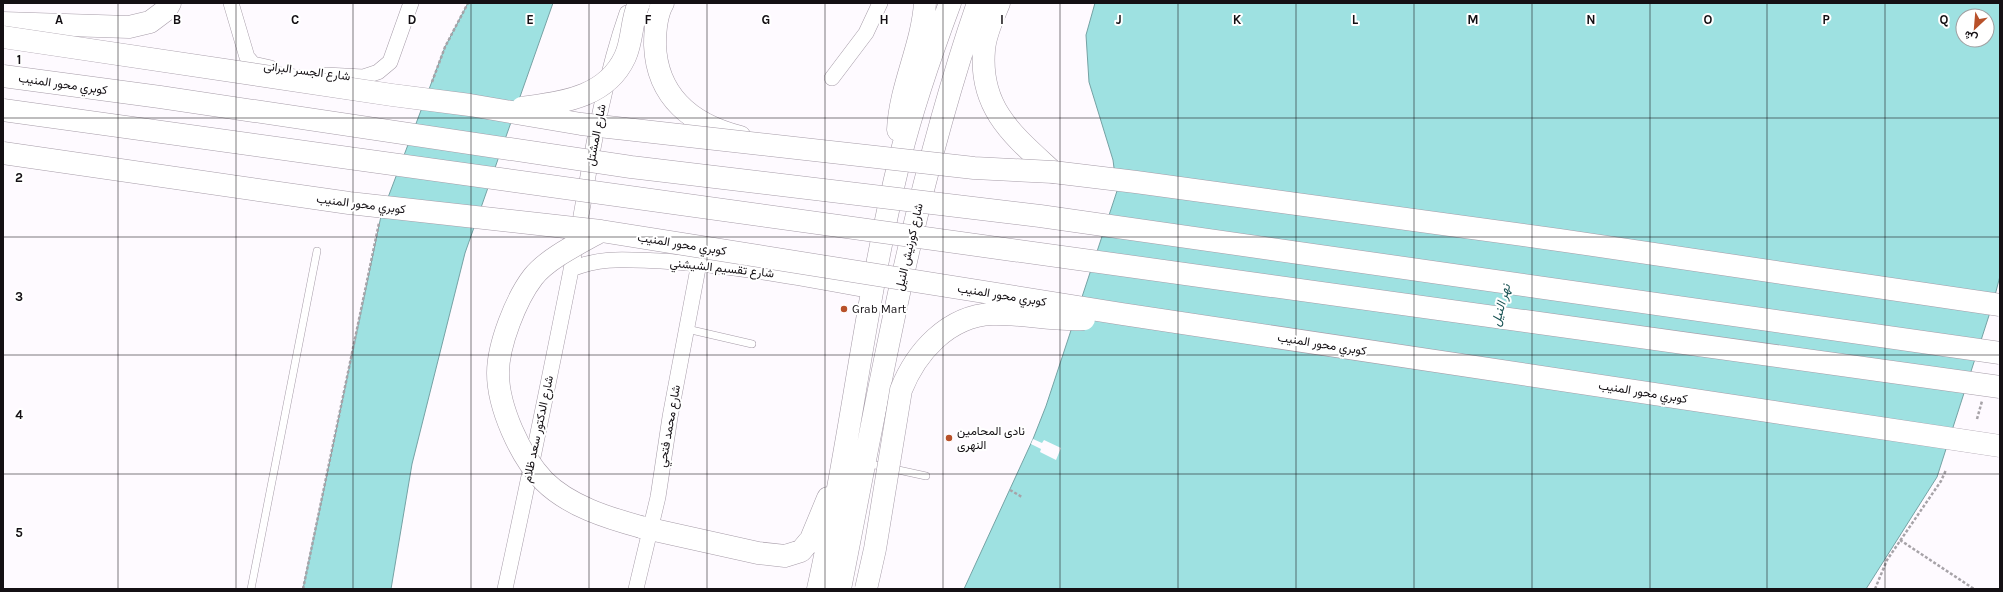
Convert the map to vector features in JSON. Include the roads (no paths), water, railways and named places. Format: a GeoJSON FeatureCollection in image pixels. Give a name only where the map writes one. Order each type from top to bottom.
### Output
{"type":"FeatureCollection","features":[{"type":"Feature","properties":{"kind":"highway"},"geometry":{"type":"LineString","coordinates":[[3,23],[129,27],[150,22],[166,10],[170,3]]}},
{"type":"Feature","properties":{"kind":"highway"},"geometry":{"type":"LineString","coordinates":[[509,111],[582,97],[607,81],[625,57],[639,3]]}},
{"type":"Feature","properties":{"kind":"highway"},"geometry":{"type":"LineString","coordinates":[[663,3],[655,32],[656,59],[664,84],[679,106],[700,123],[725,133],[776,147]]}},
{"type":"Feature","properties":{"kind":"highway"},"geometry":{"type":"LineString","coordinates":[[900,158],[898,138],[901,104],[924,24],[925,3]]}},
{"type":"Feature","properties":{"kind":"highway","name":"شارع كورنيش النيل"},"geometry":{"type":"LineString","coordinates":[[840,589],[872,291],[900,158],[932,53],[950,3]]}},
{"type":"Feature","properties":{"kind":"highway","name":"شارع كورنيش النيل"},"geometry":{"type":"LineString","coordinates":[[818,589],[833,522],[854,462],[938,130],[978,3]]}},
{"type":"Feature","properties":{"kind":"highway"},"geometry":{"type":"LineString","coordinates":[[999,3],[984,48],[984,74],[990,98],[1001,120],[1018,139],[1053,172]]}},
{"type":"Feature","properties":{"kind":"highway"},"geometry":{"type":"LineString","coordinates":[[3,37],[509,111],[581,124],[974,168],[1053,172],[1136,182],[1551,238],[2000,305]]}},
{"type":"Feature","properties":{"kind":"highway","name":"كوبري محور المنيب"},"geometry":{"type":"LineString","coordinates":[[3,76],[160,97],[631,168],[1040,216],[2000,353]]}},
{"type":"Feature","properties":{"kind":"highway"},"geometry":{"type":"LineString","coordinates":[[3,110],[2000,387]]}},
{"type":"Feature","properties":{"kind":"highway","name":"كوبري محور المنيب"},"geometry":{"type":"LineString","coordinates":[[3,153],[349,203],[601,231],[1122,314],[2000,446]]}},
{"type":"Feature","properties":{"kind":"highway"},"geometry":{"type":"LineString","coordinates":[[601,231],[554,259],[533,276],[518,301],[504,337],[498,373],[502,402],[512,430],[527,459],[544,481],[568,499],[593,512],[646,528],[758,553],[786,556],[801,551],[811,539],[854,462]]}},
{"type":"Feature","properties":{"kind":"highway"},"geometry":{"type":"LineString","coordinates":[[866,589],[875,549],[901,390],[909,370],[921,353],[936,338],[953,326],[972,317],[992,314],[1072,320],[1097,319],[1122,314]]}},
{"type":"Feature","properties":{"kind":"street","name":"شارع الجسر البرانى"},"geometry":{"type":"LineString","coordinates":[[231,3],[247,57],[253,64],[344,77],[364,77],[378,72],[390,62],[411,3]]}},
{"type":"Feature","properties":{"kind":"street","name":"شارع المشتل"},"geometry":{"type":"LineString","coordinates":[[572,269],[601,108],[615,47],[631,3]]}},
{"type":"Feature","properties":{"kind":"street"},"geometry":{"type":"LineString","coordinates":[[832,78],[866,33],[880,3]]}},
{"type":"Feature","properties":{"kind":"street","name":"شارع تقسيم الشيشني"},"geometry":{"type":"LineString","coordinates":[[572,269],[601,260],[699,263],[757,270],[872,291]]}},
{"type":"Feature","properties":{"kind":"street","name":"شارع محمد فتحي"},"geometry":{"type":"LineString","coordinates":[[636,589],[646,528],[658,497],[670,417],[699,263]]}},
{"type":"Feature","properties":{"kind":"street","name":"شارع الدكتور سعد ظلام"},"geometry":{"type":"LineString","coordinates":[[505,589],[572,269]]}},
{"type":"Feature","properties":{"kind":"lane"},"geometry":{"type":"LineString","coordinates":[[251,589],[317,251]]}},
{"type":"Feature","properties":{"kind":"lane"},"geometry":{"type":"LineString","coordinates":[[687,329],[752,344]]}},
{"type":"Feature","properties":{"kind":"lane"},"geometry":{"type":"LineString","coordinates":[[854,462],[926,476]]}},
{"type":"Feature","properties":{"kind":"water"},"geometry":{"type":"Polygon","coordinates":[[[468,3],[553,3],[465,253],[412,464],[391,589],[303,589],[381,216],[445,47],[468,3]]]}},
{"type":"Feature","properties":{"kind":"water","name":"نهر النيل"},"geometry":{"type":"Polygon","coordinates":[[[1095,3],[2000,3],[2000,276],[1993,303],[1937,477],[1866,589],[964,589],[1033,439],[1046,406],[1117,191],[1113,160],[1089,82],[1086,35],[1095,3]]]}},
{"type":"Feature","properties":{"kind":"place","name":"Grab Mart"},"geometry":{"type":"Point","coordinates":[844,309]}},
{"type":"Feature","properties":{"kind":"place","name":"نادى المحامين النهرى"},"geometry":{"type":"Point","coordinates":[949,438]}}]}
